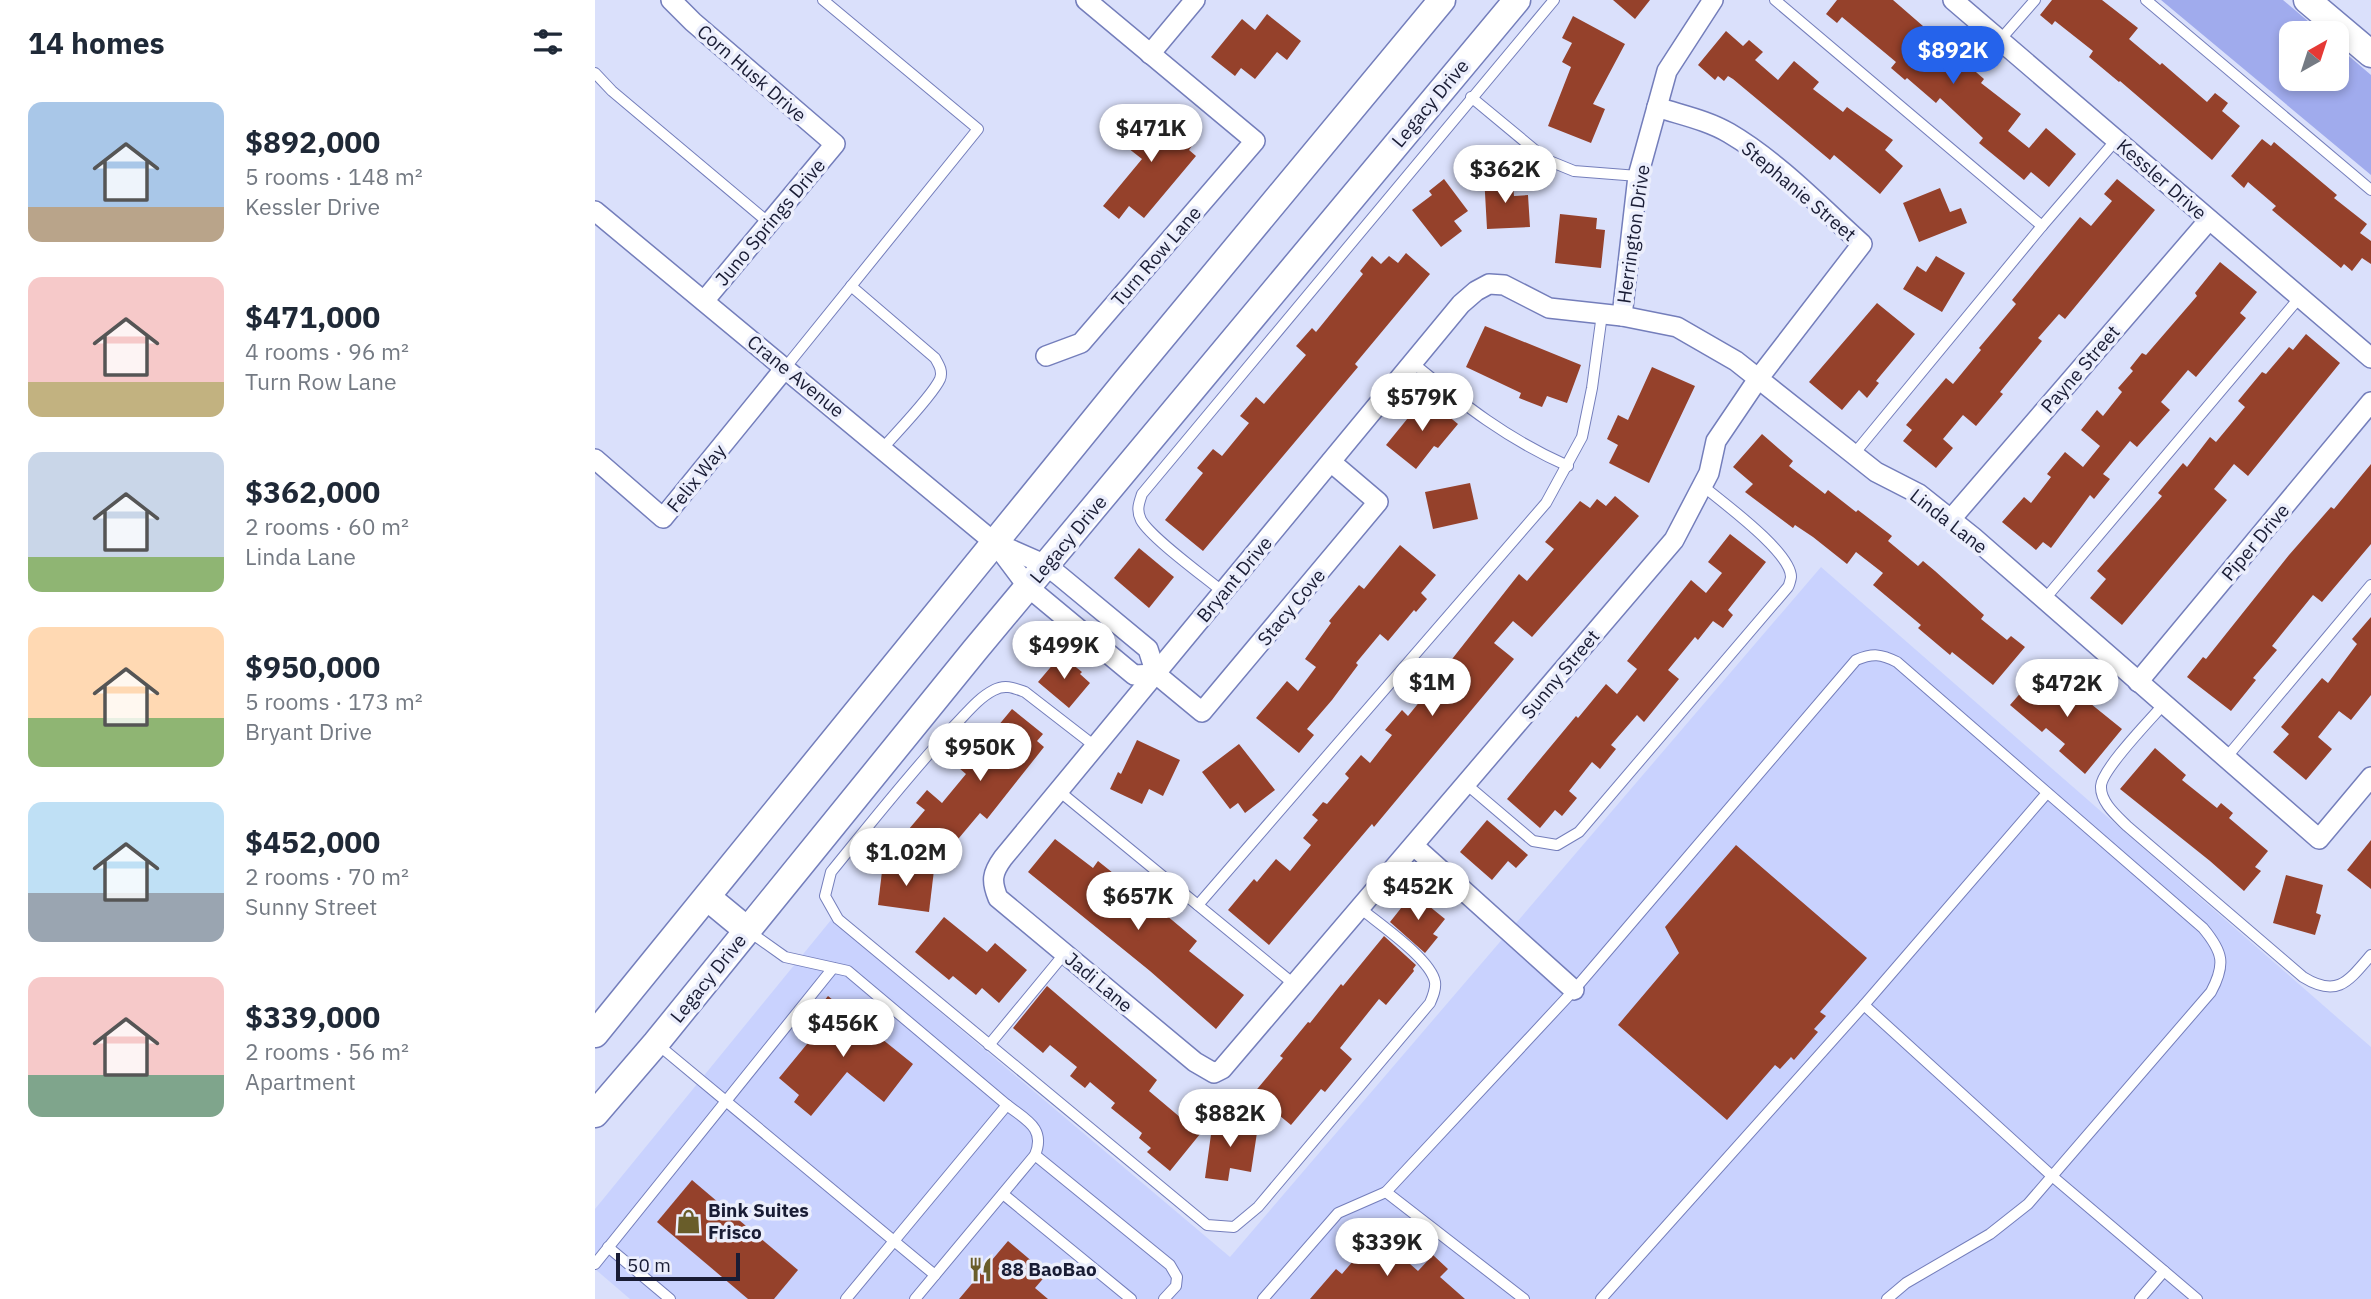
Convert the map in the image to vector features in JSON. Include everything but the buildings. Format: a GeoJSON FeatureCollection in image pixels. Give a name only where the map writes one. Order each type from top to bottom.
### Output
{"type":"FeatureCollection","features":[{"type":"Feature","properties":{"kind":"main road"},"geometry":{"type":"LineString","coordinates":[[595,1034],[1135,370],[1442,0]]}},
{"type":"Feature","properties":{"kind":"main road","name":"Legacy Drive"},"geometry":{"type":"LineString","coordinates":[[595,1114],[1046,565],[1517,0]]}},
{"type":"Feature","properties":{"kind":"main road"},"geometry":{"type":"LineString","coordinates":[[2307,0],[2371,54]]}},
{"type":"Feature","properties":{"kind":"main road"},"geometry":{"type":"LineString","coordinates":[[707,897],[747,930]]}},
{"type":"Feature","properties":{"kind":"street","name":"Corn Husk Drive"},"geometry":{"type":"LineString","coordinates":[[671,0],[692,22],[835,144]]}},
{"type":"Feature","properties":{"kind":"street"},"geometry":{"type":"LineString","coordinates":[[1086,0],[1150,54],[1195,0]]}},
{"type":"Feature","properties":{"kind":"street","name":"Herrington Drive"},"geometry":{"type":"LineString","coordinates":[[1612,315],[1638,176],[1667,71],[1713,0]]}},
{"type":"Feature","properties":{"kind":"street","name":"Kessler Drive"},"geometry":{"type":"LineString","coordinates":[[1953,0],[2371,358]]}},
{"type":"Feature","properties":{"kind":"street","name":"Turn Row Lane"},"geometry":{"type":"LineString","coordinates":[[1046,356],[1081,344],[1255,141],[1150,54]]}},
{"type":"Feature","properties":{"kind":"street","name":"Stephanie Street"},"geometry":{"type":"LineString","coordinates":[[1657,107],[1730,133],[1776,168],[1862,244]]}},
{"type":"Feature","properties":{"kind":"street","name":"Juno Springs Drive"},"geometry":{"type":"LineString","coordinates":[[704,301],[835,144]]}},
{"type":"Feature","properties":{"kind":"street","name":"Crane Avenue"},"geometry":{"type":"LineString","coordinates":[[595,211],[995,543],[1028,587],[1134,675],[1156,674],[1148,649],[1046,565],[995,543]]}},
{"type":"Feature","properties":{"kind":"street","name":"Payne Street"},"geometry":{"type":"LineString","coordinates":[[1951,519],[2209,220]]}},
{"type":"Feature","properties":{"kind":"street","name":"Sunny Street"},"geometry":{"type":"LineString","coordinates":[[1214,1073],[1228,1064],[1674,540],[1709,473],[1716,441],[1758,379],[1862,244]]}},
{"type":"Feature","properties":{"kind":"street","name":"Bryant Drive"},"geometry":{"type":"LineString","coordinates":[[993,884],[994,871],[1461,304],[1489,284]]}},
{"type":"Feature","properties":{"kind":"street","name":"Linda Lane"},"geometry":{"type":"LineString","coordinates":[[1489,284],[1504,285],[1549,308],[1612,315],[1677,327],[1736,361],[1876,471],[1919,494],[1951,519],[2319,839],[2371,777]]}},
{"type":"Feature","properties":{"kind":"street","name":"Felix Way"},"geometry":{"type":"LineString","coordinates":[[595,459],[663,518],[786,368]]}},
{"type":"Feature","properties":{"kind":"street","name":"Piper Drive"},"geometry":{"type":"LineString","coordinates":[[2138,682],[2371,401]]}},
{"type":"Feature","properties":{"kind":"street","name":"Stacy Cove"},"geometry":{"type":"LineString","coordinates":[[1156,674],[1202,712],[1378,502],[1331,462]]}},
{"type":"Feature","properties":{"kind":"street"},"geometry":{"type":"LineString","coordinates":[[1413,846],[1574,990]]}},
{"type":"Feature","properties":{"kind":"street","name":"Jadi Lane"},"geometry":{"type":"LineString","coordinates":[[993,884],[998,898],[1195,1062],[1214,1073]]}},
{"type":"Feature","properties":{"kind":"lane"},"geometry":{"type":"LineString","coordinates":[[786,368],[978,129],[823,0]]}},
{"type":"Feature","properties":{"kind":"lane"},"geometry":{"type":"LineString","coordinates":[[1223,592],[1147,527],[1137,508],[1142,494],[1554,0]]}},
{"type":"Feature","properties":{"kind":"lane"},"geometry":{"type":"LineString","coordinates":[[1775,0],[2042,226]]}},
{"type":"Feature","properties":{"kind":"lane"},"geometry":{"type":"LineString","coordinates":[[2000,40],[2035,0]]}},
{"type":"Feature","properties":{"kind":"lane"},"geometry":{"type":"LineString","coordinates":[[2146,0],[2371,190]]}},
{"type":"Feature","properties":{"kind":"lane"},"geometry":{"type":"LineString","coordinates":[[595,73],[612,91],[769,223]]}},
{"type":"Feature","properties":{"kind":"lane"},"geometry":{"type":"LineString","coordinates":[[1472,97],[1547,160],[1574,171],[1638,176]]}},
{"type":"Feature","properties":{"kind":"lane"},"geometry":{"type":"LineString","coordinates":[[1854,454],[2116,140]]}},
{"type":"Feature","properties":{"kind":"lane"},"geometry":{"type":"LineString","coordinates":[[851,286],[935,358],[941,369],[936,385],[883,448]]}},
{"type":"Feature","properties":{"kind":"lane"},"geometry":{"type":"LineString","coordinates":[[2044,600],[2300,297]]}},
{"type":"Feature","properties":{"kind":"lane"},"geometry":{"type":"LineString","coordinates":[[1198,905],[1546,503],[1582,437],[1612,315]]}},
{"type":"Feature","properties":{"kind":"lane"},"geometry":{"type":"LineString","coordinates":[[1413,363],[1501,432],[1568,466]]}},
{"type":"Feature","properties":{"kind":"lane"},"geometry":{"type":"LineString","coordinates":[[1466,784],[1533,841],[1557,845],[1566,842],[1579,832],[1788,587],[1791,577],[1789,570],[1773,545],[1703,486]]}},
{"type":"Feature","properties":{"kind":"lane"},"geometry":{"type":"LineString","coordinates":[[2226,758],[2371,585]]}},
{"type":"Feature","properties":{"kind":"lane"},"geometry":{"type":"LineString","coordinates":[[1263,1299],[1338,1213],[1386,1192],[1574,990],[1856,660],[1869,655],[1882,655],[1896,662],[2203,928],[2215,943],[2221,958],[2221,967],[2211,992],[2028,1204],[1990,1234],[1906,1283],[1887,1299]]}},
{"type":"Feature","properties":{"kind":"lane"},"geometry":{"type":"LineString","coordinates":[[1095,747],[1025,692],[1011,687],[1000,687],[991,691],[932,749],[831,872],[825,897],[838,919],[1207,1225],[1234,1227],[1258,1207],[1430,1003],[1435,991],[1435,981],[1430,970],[1421,959],[1360,908]]}},
{"type":"Feature","properties":{"kind":"lane"},"geometry":{"type":"LineString","coordinates":[[2164,704],[2108,769],[2101,784],[2102,795],[2111,809],[2127,826],[2293,968],[2320,987],[2334,987],[2345,981],[2371,955]]}},
{"type":"Feature","properties":{"kind":"lane"},"geometry":{"type":"LineString","coordinates":[[1059,791],[1295,985]]}},
{"type":"Feature","properties":{"kind":"lane"},"geometry":{"type":"LineString","coordinates":[[1601,1299],[1864,1005],[2047,793]]}},
{"type":"Feature","properties":{"kind":"lane"},"geometry":{"type":"LineString","coordinates":[[747,930],[785,957],[848,971],[1035,1127],[1039,1143],[1035,1155],[915,1299]]}},
{"type":"Feature","properties":{"kind":"lane"},"geometry":{"type":"LineString","coordinates":[[989,1045],[1065,954]]}},
{"type":"Feature","properties":{"kind":"lane"},"geometry":{"type":"LineString","coordinates":[[595,1264],[833,968]]}},
{"type":"Feature","properties":{"kind":"lane"},"geometry":{"type":"LineString","coordinates":[[1864,1005],[2052,1176],[2197,1299]]}},
{"type":"Feature","properties":{"kind":"lane"},"geometry":{"type":"LineString","coordinates":[[656,1043],[935,1275]]}},
{"type":"Feature","properties":{"kind":"lane"},"geometry":{"type":"LineString","coordinates":[[846,1299],[1007,1105]]}},
{"type":"Feature","properties":{"kind":"lane"},"geometry":{"type":"LineString","coordinates":[[1035,1155],[1170,1265],[1177,1277],[1176,1286],[1164,1299]]}},
{"type":"Feature","properties":{"kind":"lane"},"geometry":{"type":"LineString","coordinates":[[1386,1192],[1524,1299]]}},
{"type":"Feature","properties":{"kind":"lane"},"geometry":{"type":"LineString","coordinates":[[1003,1194],[1131,1299]]}},
{"type":"Feature","properties":{"kind":"lane"},"geometry":{"type":"LineString","coordinates":[[608,1247],[670,1299]]}},
{"type":"Feature","properties":{"kind":"lane"},"geometry":{"type":"LineString","coordinates":[[2140,1299],[2164,1271]]}},
{"type":"Feature","properties":{"kind":"shaded area"},"geometry":{"type":"Polygon","coordinates":[[[2161,0],[2283,0],[2308,21],[2279,21],[2279,91],[2349,91],[2349,56],[2371,75],[2371,175],[2161,0]]]}},
{"type":"Feature","properties":{"kind":"shaded area"},"geometry":{"type":"Polygon","coordinates":[[[1821,567],[2371,1047],[2371,1299],[630,1299],[595,1269],[595,1209],[831,920],[1230,1257],[1821,567]]]}},
{"type":"Feature","properties":{"kind":"place","name":"Bink Suites Frisco"},"geometry":{"type":"Point","coordinates":[688,1221]}},
{"type":"Feature","properties":{"kind":"place","name":"88 BaoBao"},"geometry":{"type":"Point","coordinates":[981,1269]}}]}
